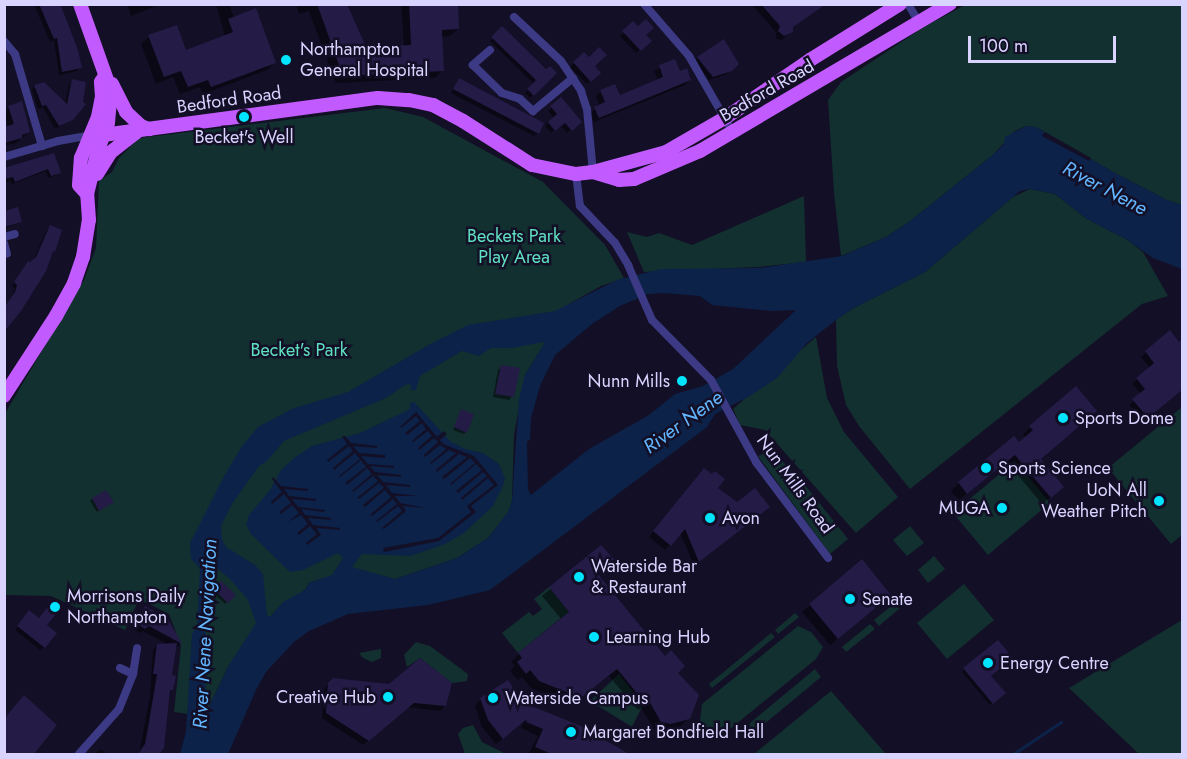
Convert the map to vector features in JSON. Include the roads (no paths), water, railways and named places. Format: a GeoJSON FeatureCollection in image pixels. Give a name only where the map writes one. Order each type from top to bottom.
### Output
{"type":"FeatureCollection","features":[{"type":"Feature","properties":{"kind":"main road"},"geometry":{"type":"LineString","coordinates":[[80,4],[111,91],[108,123],[96,135],[81,158],[79,185],[89,189]]}},
{"type":"Feature","properties":{"kind":"main road","name":"Bedford Road"},"geometry":{"type":"LineString","coordinates":[[96,135],[378,98],[408,100],[433,105],[464,121],[532,165],[576,174],[593,172],[666,152],[725,118],[810,60],[900,4]]}},
{"type":"Feature","properties":{"kind":"main road","name":"Bedford Road"},"geometry":{"type":"LineString","coordinates":[[593,172],[618,180],[634,178],[700,150],[950,4]]}},
{"type":"Feature","properties":{"kind":"main road"},"geometry":{"type":"LineString","coordinates":[[4,396],[74,283],[83,257],[89,189],[111,152],[144,130],[126,112],[114,86],[105,76]]}},
{"type":"Feature","properties":{"kind":"street"},"geometry":{"type":"LineString","coordinates":[[644,4],[689,56],[732,131]]}},
{"type":"Feature","properties":{"kind":"street"},"geometry":{"type":"LineString","coordinates":[[908,4],[919,22]]}},
{"type":"Feature","properties":{"kind":"street"},"geometry":{"type":"LineString","coordinates":[[514,17],[561,61],[581,91],[587,109],[593,172]]}},
{"type":"Feature","properties":{"kind":"street"},"geometry":{"type":"LineString","coordinates":[[4,41],[15,54],[42,146]]}},
{"type":"Feature","properties":{"kind":"street"},"geometry":{"type":"LineString","coordinates":[[490,50],[473,65],[502,93],[520,99],[533,111],[573,78]]}},
{"type":"Feature","properties":{"kind":"street"},"geometry":{"type":"LineString","coordinates":[[4,157],[42,146],[96,135]]}},
{"type":"Feature","properties":{"kind":"street","name":"Nun Mills Road"},"geometry":{"type":"LineString","coordinates":[[576,174],[580,206],[608,233],[628,265],[652,320],[711,380],[756,462],[828,558]]}},
{"type":"Feature","properties":{"kind":"street"},"geometry":{"type":"LineString","coordinates":[[4,237],[15,234]]}},
{"type":"Feature","properties":{"kind":"street"},"geometry":{"type":"LineString","coordinates":[[4,243],[8,254]]}},
{"type":"Feature","properties":{"kind":"street"},"geometry":{"type":"LineString","coordinates":[[79,754],[119,709],[133,674],[137,648]]}},
{"type":"Feature","properties":{"kind":"street"},"geometry":{"type":"LineString","coordinates":[[120,668],[133,674]]}},
{"type":"Feature","properties":{"kind":"water"},"geometry":{"type":"Polygon","coordinates":[[[1026,126],[1036,127],[1113,172],[1167,200],[1182,205],[1182,269],[1153,258],[1126,239],[1087,219],[1055,194],[1030,189],[1020,191],[925,272],[852,309],[836,320],[807,343],[777,378],[750,396],[715,414],[707,427],[490,590],[428,605],[348,614],[309,631],[294,642],[266,672],[228,754],[180,754],[186,732],[192,633],[197,628],[200,568],[191,559],[190,543],[223,478],[242,446],[258,427],[294,408],[348,392],[430,344],[468,325],[555,311],[617,280],[661,269],[760,268],[842,256],[886,237],[909,222],[994,154],[1004,144],[1005,137],[1026,126]],[[648,294],[620,306],[592,324],[555,355],[540,386],[531,418],[530,439],[527,442],[528,489],[531,495],[589,449],[649,415],[675,394],[703,386],[733,369],[796,310],[772,311],[712,305],[700,296],[648,294]],[[543,342],[512,348],[491,348],[479,356],[462,351],[420,376],[416,390],[411,390],[411,384],[405,385],[386,398],[284,441],[267,461],[259,466],[232,504],[221,526],[222,539],[226,547],[255,565],[263,574],[267,615],[270,617],[283,602],[305,590],[309,583],[332,575],[343,558],[338,553],[303,570],[290,572],[251,534],[246,524],[249,515],[270,490],[281,470],[295,457],[312,446],[360,433],[410,409],[410,403],[414,402],[450,441],[465,449],[483,453],[499,464],[505,479],[502,488],[493,506],[464,533],[443,545],[410,556],[362,554],[352,567],[395,579],[457,558],[488,538],[508,512],[512,501],[519,399],[525,375],[544,344],[543,342]],[[213,565],[208,568],[203,630],[209,638],[204,707],[207,711],[229,665],[256,623],[248,600],[230,579],[213,565]]]}},
{"type":"Feature","properties":{"kind":"waterway"},"geometry":{"type":"LineString","coordinates":[[1013,754],[1061,722]]}},
{"type":"Feature","properties":{"kind":"place","name":"Northampton General Hospital"},"geometry":{"type":"Point","coordinates":[286,60]}},
{"type":"Feature","properties":{"kind":"place","name":"Becket's Well"},"geometry":{"type":"Point","coordinates":[244,117]}},
{"type":"Feature","properties":{"kind":"place","name":"Nunn Mills"},"geometry":{"type":"Point","coordinates":[682,381]}},
{"type":"Feature","properties":{"kind":"place","name":"Sports Dome"},"geometry":{"type":"Point","coordinates":[1063,418]}},
{"type":"Feature","properties":{"kind":"place","name":"Sports Science"},"geometry":{"type":"Point","coordinates":[986,468]}},
{"type":"Feature","properties":{"kind":"place","name":"UoN All Weather Pitch"},"geometry":{"type":"Point","coordinates":[1159,501]}},
{"type":"Feature","properties":{"kind":"place","name":"MUGA"},"geometry":{"type":"Point","coordinates":[1002,508]}},
{"type":"Feature","properties":{"kind":"place","name":"Avon"},"geometry":{"type":"Point","coordinates":[710,518]}},
{"type":"Feature","properties":{"kind":"place","name":"Waterside Bar & Restaurant"},"geometry":{"type":"Point","coordinates":[579,577]}},
{"type":"Feature","properties":{"kind":"place","name":"Senate"},"geometry":{"type":"Point","coordinates":[850,599]}},
{"type":"Feature","properties":{"kind":"place","name":"Morrisons Daily Northampton"},"geometry":{"type":"Point","coordinates":[55,607]}},
{"type":"Feature","properties":{"kind":"place","name":"Learning Hub"},"geometry":{"type":"Point","coordinates":[594,637]}},
{"type":"Feature","properties":{"kind":"place","name":"Energy Centre"},"geometry":{"type":"Point","coordinates":[988,663]}},
{"type":"Feature","properties":{"kind":"place","name":"Creative Hub"},"geometry":{"type":"Point","coordinates":[388,697]}},
{"type":"Feature","properties":{"kind":"place","name":"Waterside Campus"},"geometry":{"type":"Point","coordinates":[493,698]}},
{"type":"Feature","properties":{"kind":"place","name":"Margaret Bondfield Hall"},"geometry":{"type":"Point","coordinates":[571,732]}},
{"type":"Feature","properties":{"kind":"water label","name":"River Nene"},"geometry":{"type":"Point","coordinates":[1105,188]}},
{"type":"Feature","properties":{"kind":"water label","name":"River Nene"},"geometry":{"type":"Point","coordinates":[683,422]}},
{"type":"Feature","properties":{"kind":"water label","name":"River Nene Navigation"},"geometry":{"type":"Point","coordinates":[205,634]}},
{"type":"Feature","properties":{"kind":"park label","name":"Beckets Park Play Area"},"geometry":{"type":"Point","coordinates":[514,247]}},
{"type":"Feature","properties":{"kind":"park label","name":"Becket's Park"},"geometry":{"type":"Point","coordinates":[299,350]}}]}
